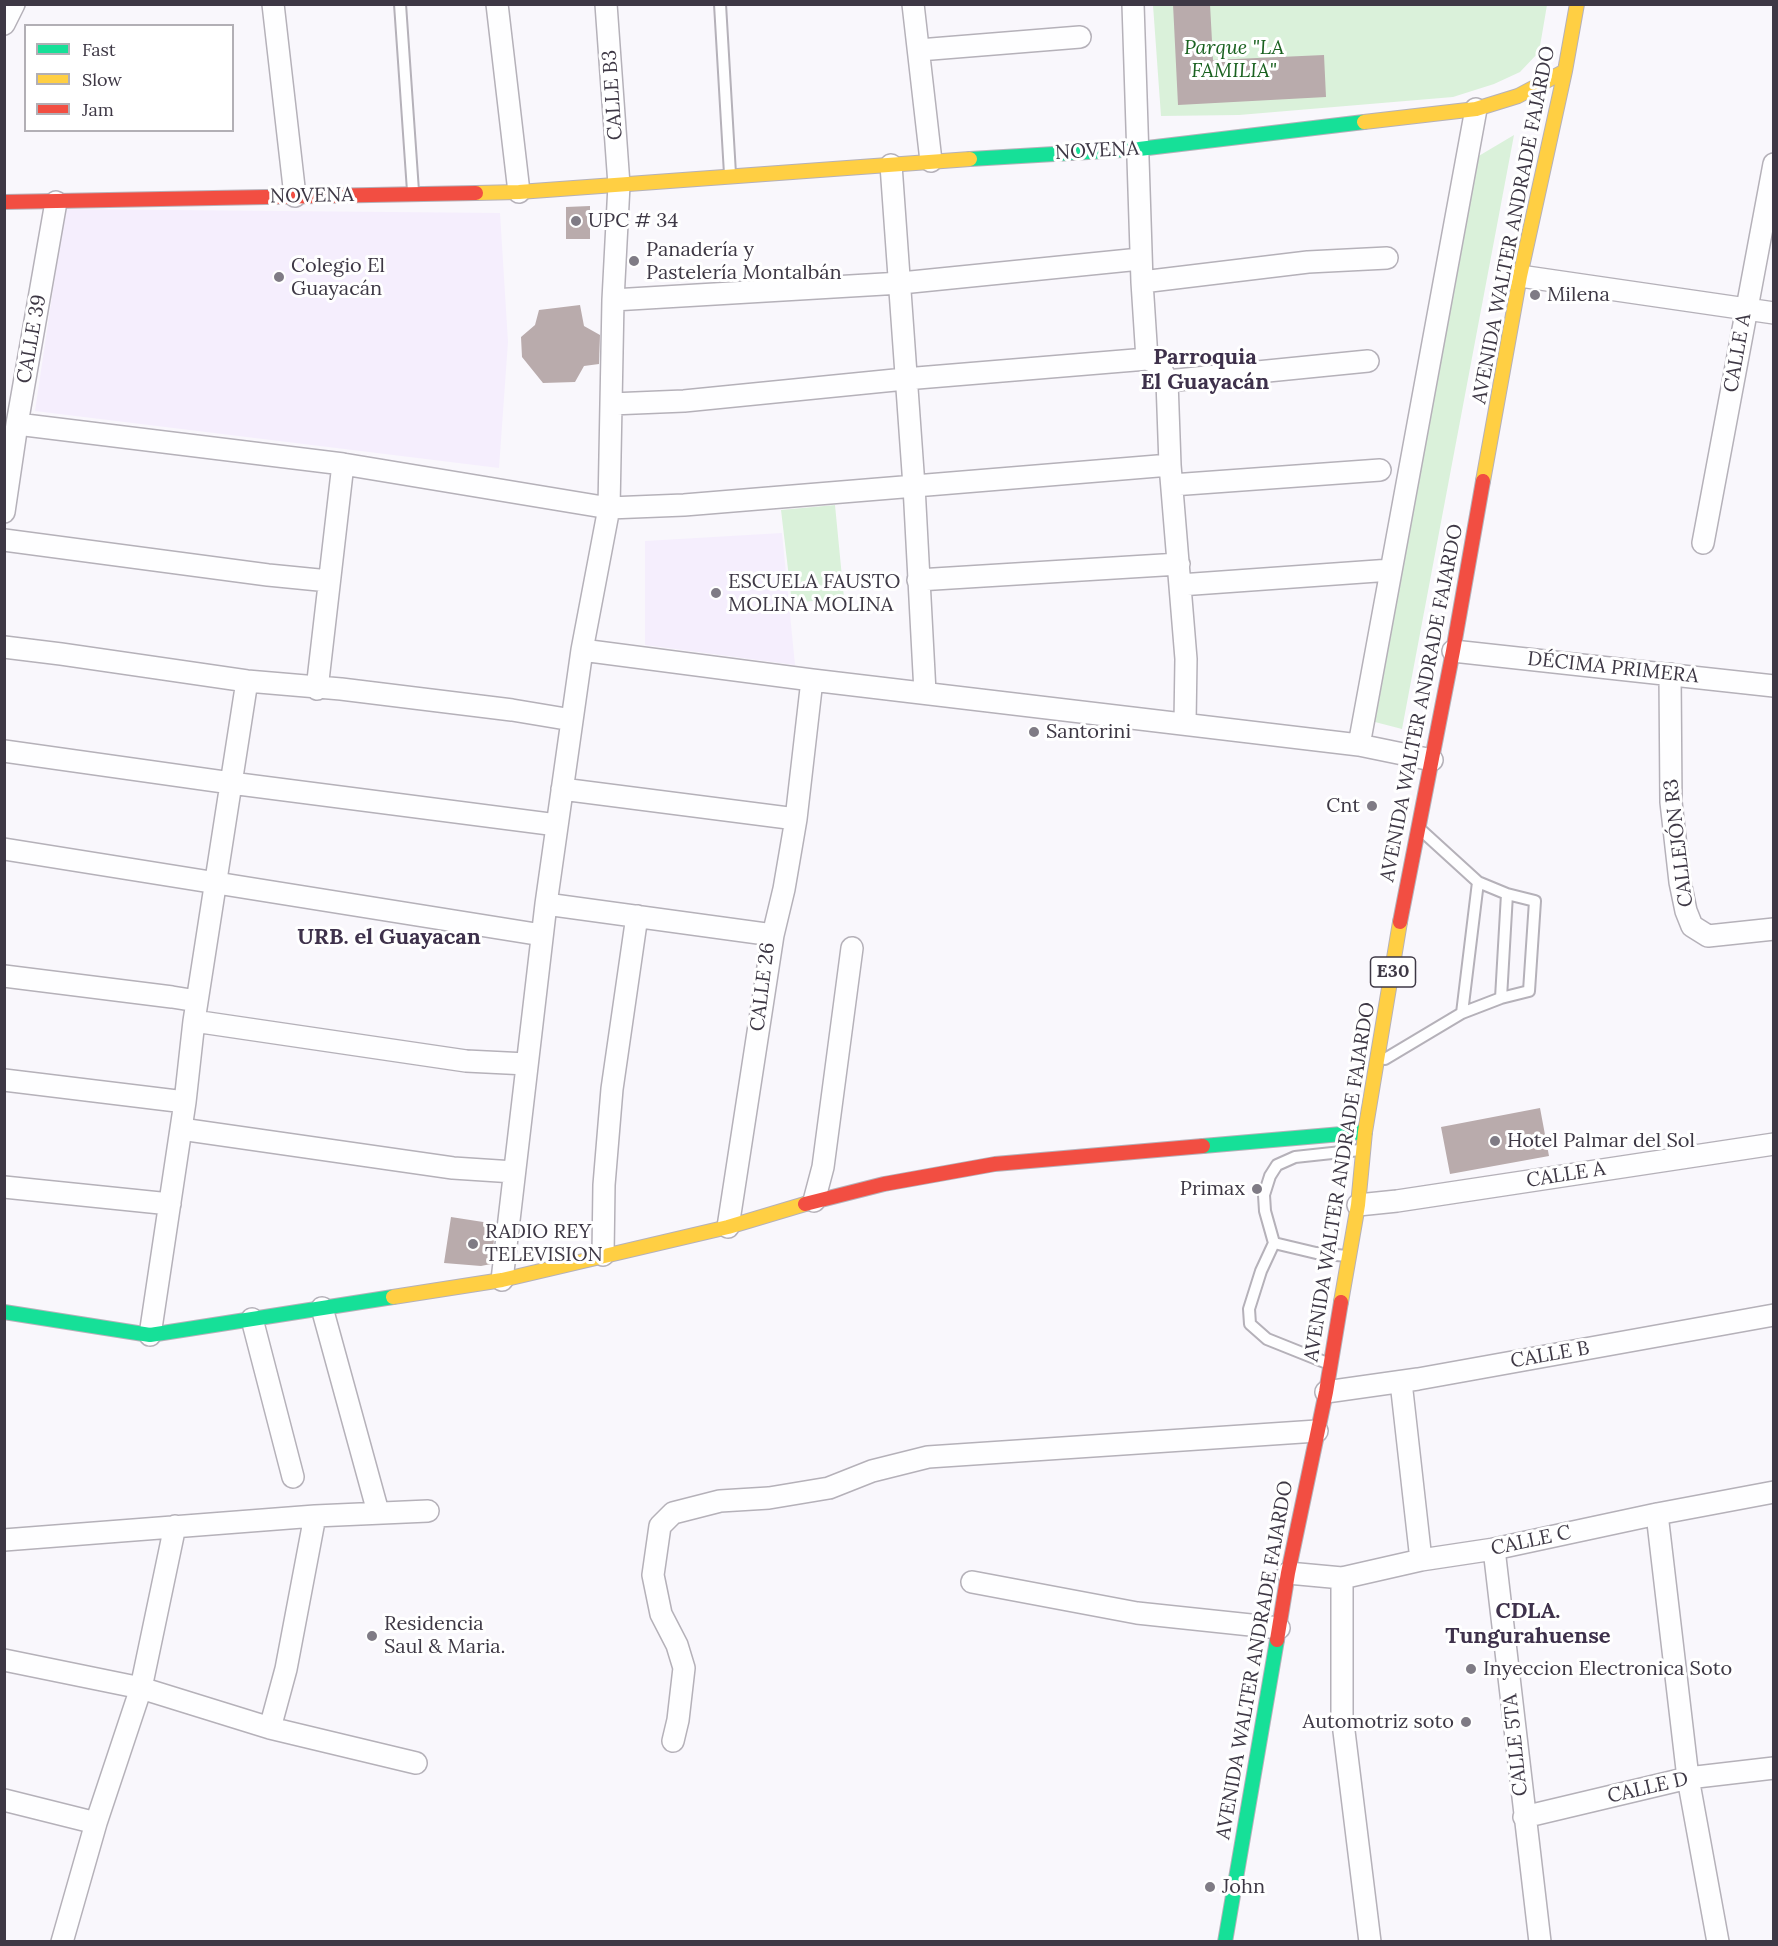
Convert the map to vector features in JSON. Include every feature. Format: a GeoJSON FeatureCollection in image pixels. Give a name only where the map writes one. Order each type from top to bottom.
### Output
{"type":"FeatureCollection","features":[{"type":"Feature","properties":{"kind":"street"},"geometry":{"type":"LineString","coordinates":[[4,24],[14,4]]}},
{"type":"Feature","properties":{"kind":"street"},"geometry":{"type":"LineString","coordinates":[[273,4],[295,196]]}},
{"type":"Feature","properties":{"kind":"street"},"geometry":{"type":"LineString","coordinates":[[497,4],[519,192]]}},
{"type":"Feature","properties":{"kind":"street","name":"CALLE B3"},"geometry":{"type":"LineString","coordinates":[[606,4],[619,185]]}},
{"type":"Feature","properties":{"kind":"street"},"geometry":{"type":"LineString","coordinates":[[914,4],[931,161]]}},
{"type":"Feature","properties":{"kind":"street"},"geometry":{"type":"LineString","coordinates":[[1133,4],[1139,150],[1140,259],[1147,358]]}},
{"type":"Feature","properties":{"kind":"street","name":"AVENIDA WALTER ANDRADE FAJARDO"},"geometry":{"type":"LineString","coordinates":[[1225,1941],[1288,1573],[1326,1392],[1358,1205],[1365,1132],[1399,928],[1453,651],[1520,276],[1565,71],[1577,4]]}},
{"type":"Feature","properties":{"kind":"street"},"geometry":{"type":"LineString","coordinates":[[919,50],[1080,37]]}},
{"type":"Feature","properties":{"kind":"street","name":"NOVENA"},"geometry":{"type":"LineString","coordinates":[[4,201],[56,202],[519,192],[931,161],[1139,150],[1476,109],[1518,96],[1565,71]]}},
{"type":"Feature","properties":{"kind":"street"},"geometry":{"type":"LineString","coordinates":[[1359,745],[1476,109]]}},
{"type":"Feature","properties":{"kind":"street","name":"CALLE A"},"geometry":{"type":"LineString","coordinates":[[1702,543],[1773,164]]}},
{"type":"Feature","properties":{"kind":"street"},"geometry":{"type":"LineString","coordinates":[[891,165],[901,283],[925,692]]}},
{"type":"Feature","properties":{"kind":"street"},"geometry":{"type":"LineString","coordinates":[[502,1280],[546,904],[582,650],[609,508],[619,185]]}},
{"type":"Feature","properties":{"kind":"street","name":"CALLE 39"},"geometry":{"type":"LineString","coordinates":[[4,512],[56,202]]}},
{"type":"Feature","properties":{"kind":"street"},"geometry":{"type":"LineString","coordinates":[[1142,282],[1308,262],[1387,258]]}},
{"type":"Feature","properties":{"kind":"street"},"geometry":{"type":"LineString","coordinates":[[614,300],[901,283],[1140,259]]}},
{"type":"Feature","properties":{"kind":"street"},"geometry":{"type":"LineString","coordinates":[[1520,276],[1773,313]]}},
{"type":"Feature","properties":{"kind":"street"},"geometry":{"type":"LineString","coordinates":[[611,404],[684,401],[1147,358],[1159,364],[1167,381],[1171,475],[1186,659],[1185,723]]}},
{"type":"Feature","properties":{"kind":"street"},"geometry":{"type":"LineString","coordinates":[[1167,381],[1368,360]]}},
{"type":"Feature","properties":{"kind":"street"},"geometry":{"type":"LineString","coordinates":[[17,424],[343,464],[609,508],[684,505],[914,486],[1171,475],[1380,470]]}},
{"type":"Feature","properties":{"kind":"street"},"geometry":{"type":"LineString","coordinates":[[317,688],[343,464]]}},
{"type":"Feature","properties":{"kind":"street"},"geometry":{"type":"LineString","coordinates":[[4,540],[329,581]]}},
{"type":"Feature","properties":{"kind":"street"},"geometry":{"type":"LineString","coordinates":[[918,580],[1391,570]]}},
{"type":"Feature","properties":{"kind":"street"},"geometry":{"type":"LineString","coordinates":[[4,647],[246,681],[341,689],[501,708],[572,720]]}},
{"type":"Feature","properties":{"kind":"street"},"geometry":{"type":"LineString","coordinates":[[582,650],[812,680],[1359,745],[1432,760]]}},
{"type":"Feature","properties":{"kind":"street","name":"DÉCIMA PRIMERA"},"geometry":{"type":"LineString","coordinates":[[1453,651],[1773,686]]}},
{"type":"Feature","properties":{"kind":"street","name":"CALLEJÓN R3"},"geometry":{"type":"LineString","coordinates":[[1670,674],[1671,802],[1680,882],[1686,911],[1692,926],[1708,936],[1773,929]]}},
{"type":"Feature","properties":{"kind":"street"},"geometry":{"type":"LineString","coordinates":[[773,935],[784,889],[796,819],[812,680]]}},
{"type":"Feature","properties":{"kind":"street"},"geometry":{"type":"LineString","coordinates":[[150,1335],[246,681]]}},
{"type":"Feature","properties":{"kind":"street"},"geometry":{"type":"LineString","coordinates":[[4,751],[557,825]]}},
{"type":"Feature","properties":{"kind":"street"},"geometry":{"type":"LineString","coordinates":[[562,789],[796,819]]}},
{"type":"Feature","properties":{"kind":"street"},"geometry":{"type":"LineString","coordinates":[[4,849],[542,935]]}},
{"type":"Feature","properties":{"kind":"street","name":"CALLE 26"},"geometry":{"type":"LineString","coordinates":[[546,904],[773,935],[728,1227]]}},
{"type":"Feature","properties":{"kind":"street"},"geometry":{"type":"LineString","coordinates":[[603,1255],[604,1185],[612,1089],[637,916]]}},
{"type":"Feature","properties":{"kind":"street"},"geometry":{"type":"LineString","coordinates":[[814,1201],[823,1167],[852,948]]}},
{"type":"Feature","properties":{"kind":"street"},"geometry":{"type":"LineString","coordinates":[[4,976],[172,996],[196,1011],[466,1061],[527,1064]]}},
{"type":"Feature","properties":{"kind":"street"},"geometry":{"type":"LineString","coordinates":[[4,1080],[185,1102]]}},
{"type":"Feature","properties":{"kind":"street"},"geometry":{"type":"LineString","coordinates":[[181,1129],[453,1168],[514,1172]]}},
{"type":"Feature","properties":{"kind":"street"},"geometry":{"type":"LineString","coordinates":[[4,1312],[150,1335],[502,1280],[728,1227],[814,1201],[884,1184],[995,1164],[1365,1132]]}},
{"type":"Feature","properties":{"kind":"street","name":"CALLE A"},"geometry":{"type":"LineString","coordinates":[[1358,1205],[1398,1201],[1773,1144]]}},
{"type":"Feature","properties":{"kind":"street"},"geometry":{"type":"LineString","coordinates":[[4,1187],[170,1204]]}},
{"type":"Feature","properties":{"kind":"street"},"geometry":{"type":"LineString","coordinates":[[322,1308],[378,1512]]}},
{"type":"Feature","properties":{"kind":"street","name":"CALLE B"},"geometry":{"type":"LineString","coordinates":[[1326,1392],[1401,1382],[1773,1315]]}},
{"type":"Feature","properties":{"kind":"street"},"geometry":{"type":"LineString","coordinates":[[252,1319],[293,1477]]}},
{"type":"Feature","properties":{"kind":"street"},"geometry":{"type":"LineString","coordinates":[[1401,1382],[1421,1560]]}},
{"type":"Feature","properties":{"kind":"street"},"geometry":{"type":"LineString","coordinates":[[673,1741],[678,1720],[684,1668],[677,1645],[661,1614],[653,1575],[660,1526],[673,1513],[720,1500],[769,1498],[829,1488],[872,1471],[928,1457],[1317,1431]]}},
{"type":"Feature","properties":{"kind":"street","name":"CALLE C"},"geometry":{"type":"LineString","coordinates":[[1288,1573],[1342,1578],[1421,1560],[1494,1549],[1773,1492]]}},
{"type":"Feature","properties":{"kind":"street"},"geometry":{"type":"LineString","coordinates":[[4,1540],[315,1516],[428,1511]]}},
{"type":"Feature","properties":{"kind":"street"},"geometry":{"type":"LineString","coordinates":[[1657,1514],[1688,1778],[1718,1941]]}},
{"type":"Feature","properties":{"kind":"street"},"geometry":{"type":"LineString","coordinates":[[270,1728],[286,1669],[315,1516]]}},
{"type":"Feature","properties":{"kind":"street"},"geometry":{"type":"LineString","coordinates":[[62,1941],[96,1823],[141,1688],[175,1526]]}},
{"type":"Feature","properties":{"kind":"street","name":"CALLE 5TA"},"geometry":{"type":"LineString","coordinates":[[1494,1549],[1540,1941]]}},
{"type":"Feature","properties":{"kind":"street"},"geometry":{"type":"LineString","coordinates":[[1342,1578],[1342,1715],[1370,1941]]}},
{"type":"Feature","properties":{"kind":"street"},"geometry":{"type":"LineString","coordinates":[[972,1582],[1137,1613],[1278,1628]]}},
{"type":"Feature","properties":{"kind":"street"},"geometry":{"type":"LineString","coordinates":[[4,1660],[141,1688],[270,1728],[416,1763]]}},
{"type":"Feature","properties":{"kind":"street","name":"CALLE D"},"geometry":{"type":"LineString","coordinates":[[1524,1817],[1688,1778],[1773,1768]]}},
{"type":"Feature","properties":{"kind":"street"},"geometry":{"type":"LineString","coordinates":[[4,1800],[96,1823]]}},
{"type":"Feature","properties":{"kind":"lane"},"geometry":{"type":"LineString","coordinates":[[400,4],[414,194]]}},
{"type":"Feature","properties":{"kind":"lane"},"geometry":{"type":"LineString","coordinates":[[720,4],[730,177]]}},
{"type":"Feature","properties":{"kind":"lane"},"geometry":{"type":"LineString","coordinates":[[1378,1063],[1462,1013],[1501,998],[1529,991],[1535,901],[1507,894],[1478,882],[1419,829]]}},
{"type":"Feature","properties":{"kind":"lane"},"geometry":{"type":"LineString","coordinates":[[1462,1013],[1478,882]]}},
{"type":"Feature","properties":{"kind":"lane"},"geometry":{"type":"LineString","coordinates":[[1501,998],[1507,894]]}},
{"type":"Feature","properties":{"kind":"lane"},"geometry":{"type":"LineString","coordinates":[[1330,1364],[1267,1339],[1250,1324],[1250,1309],[1261,1271],[1274,1243],[1265,1211],[1264,1195],[1270,1176],[1277,1165],[1295,1157],[1363,1149]]}},
{"type":"Feature","properties":{"kind":"lane"},"geometry":{"type":"LineString","coordinates":[[1274,1243],[1349,1256]]}},
{"type":"Feature","properties":{"kind":"shaded area","name":"Colegio El Guayacán"},"geometry":{"type":"Polygon","coordinates":[[[65,209],[500,213],[508,342],[499,468],[35,411],[65,209]]]}},
{"type":"Feature","properties":{"kind":"shaded area","name":"ESCUELA FAUSTO MOLINA MOLINA"},"geometry":{"type":"Polygon","coordinates":[[[782,533],[795,665],[645,645],[645,541],[782,533]]]}},
{"type":"Feature","properties":{"kind":"green space","name":"Parque \"LA FAMILIA\""},"geometry":{"type":"Polygon","coordinates":[[[1153,5],[1547,5],[1539,52],[1520,72],[1494,84],[1453,97],[1239,115],[1161,116],[1153,5]]]}},
{"type":"Feature","properties":{"kind":"green space"},"geometry":{"type":"Polygon","coordinates":[[[1514,135],[1402,729],[1375,722],[1477,157],[1514,135]]]}},
{"type":"Feature","properties":{"kind":"green space"},"geometry":{"type":"Polygon","coordinates":[[[835,505],[844,598],[792,603],[781,510],[835,505]]]}},
{"type":"Feature","properties":{"kind":"building"},"geometry":{"type":"Polygon","coordinates":[[[1173,4],[1210,4],[1213,60],[1324,55],[1326,97],[1178,105],[1173,4]]]}},
{"type":"Feature","properties":{"kind":"building"},"geometry":{"type":"Polygon","coordinates":[[[590,206],[590,239],[566,239],[566,207],[590,206]]]}},
{"type":"Feature","properties":{"kind":"building"},"geometry":{"type":"Polygon","coordinates":[[[580,305],[584,326],[600,335],[599,364],[584,366],[575,382],[543,383],[522,357],[521,337],[535,325],[539,310],[580,305]]]}},
{"type":"Feature","properties":{"kind":"building","name":"Hotel Palmar del Sol"},"geometry":{"type":"Polygon","coordinates":[[[1540,1108],[1549,1156],[1450,1174],[1441,1127],[1540,1108]]]}},
{"type":"Feature","properties":{"kind":"building","name":"RADIO REY TELEVISION"},"geometry":{"type":"Polygon","coordinates":[[[451,1217],[496,1224],[491,1264],[481,1266],[444,1263],[451,1217]]]}},
{"type":"Feature","properties":{"kind":"traffic: fast"},"geometry":{"type":"LineString","coordinates":[[970,159],[1139,149],[1364,122]]}},
{"type":"Feature","properties":{"kind":"traffic: fast"},"geometry":{"type":"LineString","coordinates":[[1203,1146],[1365,1132]]}},
{"type":"Feature","properties":{"kind":"traffic: fast"},"geometry":{"type":"LineString","coordinates":[[4,1312],[150,1335],[393,1297]]}},
{"type":"Feature","properties":{"kind":"traffic: fast"},"geometry":{"type":"LineString","coordinates":[[1225,1942],[1277,1640]]}},
{"type":"Feature","properties":{"kind":"traffic: slow"},"geometry":{"type":"LineString","coordinates":[[1483,481],[1520,276],[1565,71],[1577,4]]}},
{"type":"Feature","properties":{"kind":"traffic: slow"},"geometry":{"type":"LineString","coordinates":[[1364,122],[1476,109],[1518,96],[1565,71]]}},
{"type":"Feature","properties":{"kind":"traffic: slow"},"geometry":{"type":"LineString","coordinates":[[476,193],[519,192],[970,159]]}},
{"type":"Feature","properties":{"kind":"traffic: slow"},"geometry":{"type":"LineString","coordinates":[[1341,1302],[1358,1205],[1365,1132],[1400,922]]}},
{"type":"Feature","properties":{"kind":"traffic: slow"},"geometry":{"type":"LineString","coordinates":[[393,1297],[502,1280],[728,1227],[805,1204]]}},
{"type":"Feature","properties":{"kind":"traffic: jam"},"geometry":{"type":"LineString","coordinates":[[4,202],[476,193]]}},
{"type":"Feature","properties":{"kind":"traffic: jam"},"geometry":{"type":"LineString","coordinates":[[1400,922],[1453,651],[1483,481]]}},
{"type":"Feature","properties":{"kind":"traffic: jam"},"geometry":{"type":"LineString","coordinates":[[805,1204],[884,1184],[995,1164],[1203,1146]]}},
{"type":"Feature","properties":{"kind":"traffic: jam"},"geometry":{"type":"LineString","coordinates":[[1277,1640],[1288,1573],[1326,1392],[1341,1302]]}},
{"type":"Feature","properties":{"kind":"place","name":"UPC # 34"},"geometry":{"type":"Point","coordinates":[576,221]}},
{"type":"Feature","properties":{"kind":"place","name":"Panadería y Pastelería Montalbán"},"geometry":{"type":"Point","coordinates":[634,261]}},
{"type":"Feature","properties":{"kind":"place","name":"Colegio El Guayacán"},"geometry":{"type":"Point","coordinates":[279,277]}},
{"type":"Feature","properties":{"kind":"place","name":"Milena"},"geometry":{"type":"Point","coordinates":[1535,295]}},
{"type":"Feature","properties":{"kind":"place","name":"ESCUELA FAUSTO MOLINA MOLINA"},"geometry":{"type":"Point","coordinates":[716,593]}},
{"type":"Feature","properties":{"kind":"place","name":"Santorini"},"geometry":{"type":"Point","coordinates":[1034,732]}},
{"type":"Feature","properties":{"kind":"place","name":"Cnt"},"geometry":{"type":"Point","coordinates":[1372,806]}},
{"type":"Feature","properties":{"kind":"place","name":"Hotel Palmar del Sol"},"geometry":{"type":"Point","coordinates":[1495,1141]}},
{"type":"Feature","properties":{"kind":"place","name":"Primax"},"geometry":{"type":"Point","coordinates":[1257,1189]}},
{"type":"Feature","properties":{"kind":"place","name":"RADIO REY TELEVISION"},"geometry":{"type":"Point","coordinates":[473,1244]}},
{"type":"Feature","properties":{"kind":"place","name":"Residencia Saul & Maria."},"geometry":{"type":"Point","coordinates":[372,1636]}},
{"type":"Feature","properties":{"kind":"place","name":"Inyeccion Electronica Soto"},"geometry":{"type":"Point","coordinates":[1471,1669]}},
{"type":"Feature","properties":{"kind":"place","name":"Automotriz soto"},"geometry":{"type":"Point","coordinates":[1466,1722]}},
{"type":"Feature","properties":{"kind":"place","name":"John"},"geometry":{"type":"Point","coordinates":[1210,1887]}},
{"type":"Feature","properties":{"kind":"district","name":"Parroquia El Guayacán"},"geometry":{"type":"Point","coordinates":[1205,370]}},
{"type":"Feature","properties":{"kind":"district","name":"URB. el Guayacan"},"geometry":{"type":"Point","coordinates":[389,938]}},
{"type":"Feature","properties":{"kind":"district","name":"CDLA. Tungurahuense"},"geometry":{"type":"Point","coordinates":[1528,1625]}}]}
